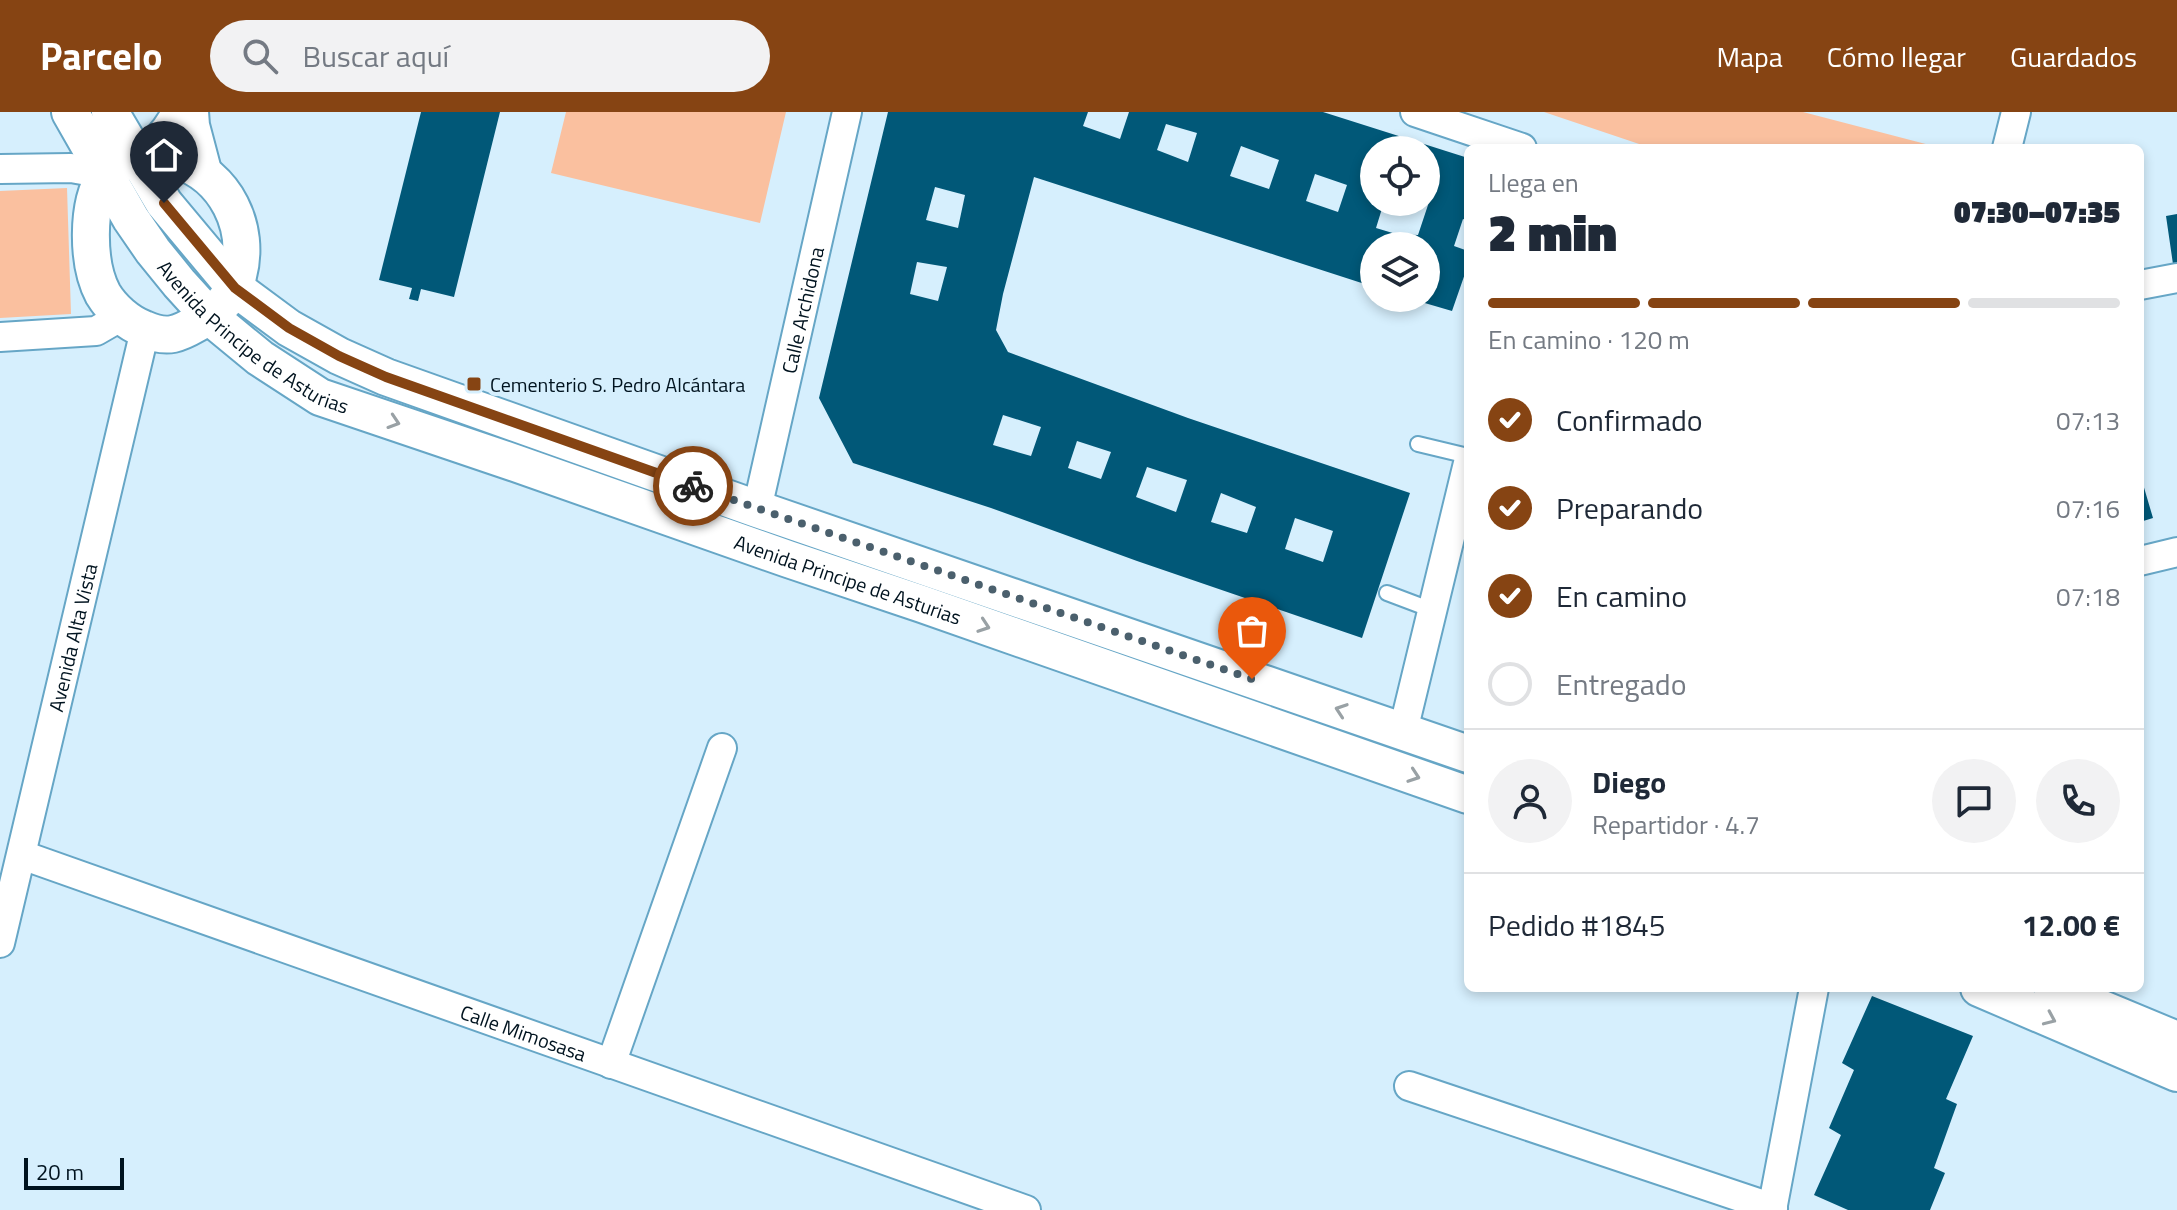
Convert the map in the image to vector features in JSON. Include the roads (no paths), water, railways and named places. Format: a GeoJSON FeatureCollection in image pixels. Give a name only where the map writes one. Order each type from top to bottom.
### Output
{"type":"FeatureCollection","features":[{"type":"Feature","properties":{"kind":"street","name":"Avenida Principe de Asturias"},"geometry":{"type":"LineString","coordinates":[[70,112],[120,165],[153,251],[209,316],[260,358],[320,397],[1464,794]]}},
{"type":"Feature","properties":{"kind":"street"},"geometry":{"type":"LineString","coordinates":[[110,112],[120,165],[164,203],[235,288],[289,328],[339,356],[386,377],[757,509],[1464,753]]}},
{"type":"Feature","properties":{"kind":"street"},"geometry":{"type":"LineString","coordinates":[[0,169],[71,168],[120,165],[175,159],[209,178],[221,189],[234,211],[241,235],[243,259],[235,288],[225,303],[209,316],[170,335],[153,333],[133,323],[103,293],[94,265],[90,234],[94,204],[120,165],[156,142],[176,112]]}},
{"type":"Feature","properties":{"kind":"street"},"geometry":{"type":"LineString","coordinates":[[194,112],[209,178]]}},
{"type":"Feature","properties":{"kind":"street","name":"Calle Archidona"},"geometry":{"type":"LineString","coordinates":[[757,509],[847,112]]}},
{"type":"Feature","properties":{"kind":"street"},"geometry":{"type":"LineString","coordinates":[[1415,112],[1510,144]]}},
{"type":"Feature","properties":{"kind":"street"},"geometry":{"type":"LineString","coordinates":[[2008,144],[2016,112]]}},
{"type":"Feature","properties":{"kind":"street"},"geometry":{"type":"LineString","coordinates":[[2144,284],[2177,278]]}},
{"type":"Feature","properties":{"kind":"street"},"geometry":{"type":"LineString","coordinates":[[0,337],[96,331],[133,323]]}},
{"type":"Feature","properties":{"kind":"street","name":"Avenida Alta Vista"},"geometry":{"type":"LineString","coordinates":[[0,943],[22,855],[133,323]]}},
{"type":"Feature","properties":{"kind":"street"},"geometry":{"type":"LineString","coordinates":[[1403,731],[1464,479]]}},
{"type":"Feature","properties":{"kind":"street"},"geometry":{"type":"LineString","coordinates":[[2144,560],[2177,552]]}},
{"type":"Feature","properties":{"kind":"street"},"geometry":{"type":"LineString","coordinates":[[611,1064],[722,748]]}},
{"type":"Feature","properties":{"kind":"street","name":"Calle Mimosasa"},"geometry":{"type":"LineString","coordinates":[[22,855],[1026,1210]]}},
{"type":"Feature","properties":{"kind":"street"},"geometry":{"type":"LineString","coordinates":[[1409,1086],[1772,1209],[1813,992]]}},
{"type":"Feature","properties":{"kind":"street"},"geometry":{"type":"LineString","coordinates":[[1988,992],[2177,1073]]}},
{"type":"Feature","properties":{"kind":"street"},"geometry":{"type":"LineString","coordinates":[[2062,992],[2177,1040]]}},
{"type":"Feature","properties":{"kind":"lane"},"geometry":{"type":"LineString","coordinates":[[1418,444],[1464,455]]}},
{"type":"Feature","properties":{"kind":"lane"},"geometry":{"type":"LineString","coordinates":[[1387,593],[1432,610]]}},
{"type":"Feature","properties":{"kind":"place","name":"Cementerio S. Pedro Alcántara"},"geometry":{"type":"Point","coordinates":[474,384]}}]}
